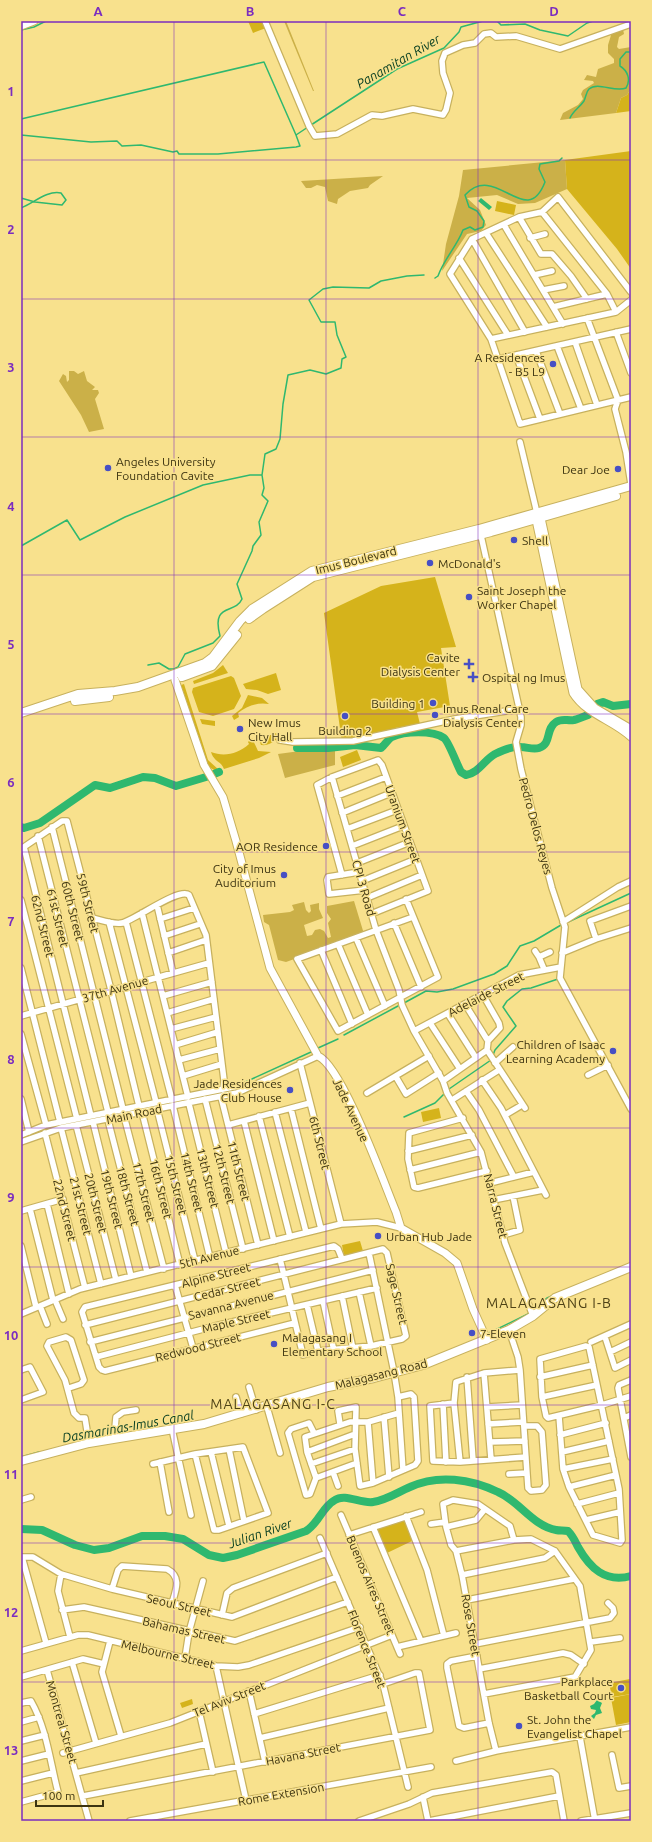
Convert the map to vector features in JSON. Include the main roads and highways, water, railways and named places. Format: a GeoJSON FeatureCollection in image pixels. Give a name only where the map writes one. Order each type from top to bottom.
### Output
{"type":"FeatureCollection","features":[{"type":"Feature","properties":{"kind":"main road","name":"Imus Boulevard"},"geometry":{"type":"LineString","coordinates":[[538,517],[631,485]]}},
{"type":"Feature","properties":{"kind":"main road","name":"Imus Boulevard"},"geometry":{"type":"LineString","coordinates":[[21,718],[75,701],[125,695],[175,680],[212,666],[250,619],[313,577],[631,492]]}},
{"type":"Feature","properties":{"kind":"main road","name":"Imus Boulevard"},"geometry":{"type":"LineString","coordinates":[[21,712],[78,694],[115,691],[138,687],[205,663],[213,657],[240,621],[252,609],[312,571],[480,532]]}},
{"type":"Feature","properties":{"kind":"main road","name":"Malagasang Road"},"geometry":{"type":"LineString","coordinates":[[21,1461],[89,1443],[204,1424],[267,1407],[328,1387],[423,1365],[509,1330],[533,1316],[555,1298],[631,1267]]}},
{"type":"Feature","properties":{"kind":"waterway"},"geometry":{"type":"LineString","coordinates":[[21,30],[34,27],[46,21]]}},
{"type":"Feature","properties":{"kind":"waterway","name":"Panamitan River"},"geometry":{"type":"LineString","coordinates":[[311,125],[397,69],[444,48],[459,32],[461,27],[483,21]]}},
{"type":"Feature","properties":{"kind":"waterway","name":"Panamitan River"},"geometry":{"type":"LineString","coordinates":[[497,21],[501,25],[525,24],[540,30],[568,36],[587,23],[593,21]]}},
{"type":"Feature","properties":{"kind":"waterway","name":"Panamitan River"},"geometry":{"type":"LineString","coordinates":[[570,118],[584,101],[589,89],[597,86],[617,89],[626,88],[628,85],[628,76],[625,70],[620,66],[620,59],[626,52],[631,52]]}},
{"type":"Feature","properties":{"kind":"waterway"},"geometry":{"type":"LineString","coordinates":[[21,119],[264,62],[296,135]]}},
{"type":"Feature","properties":{"kind":"waterway"},"geometry":{"type":"LineString","coordinates":[[21,135],[91,142],[117,141],[122,146],[141,145],[173,152],[177,151],[179,154],[218,154],[300,146],[296,135],[308,127]]}},
{"type":"Feature","properties":{"kind":"waterway"},"geometry":{"type":"LineString","coordinates":[[435,278],[438,276],[463,230],[470,227],[475,230],[483,227],[484,221],[477,211],[469,207],[465,195],[477,187],[488,186],[499,189],[520,199],[529,200],[537,195],[545,182],[539,169],[540,164],[559,161],[562,158]]}},
{"type":"Feature","properties":{"kind":"waterway"},"geometry":{"type":"LineString","coordinates":[[21,198],[35,202],[62,205],[66,200],[61,193],[51,193],[46,195],[36,200],[31,203],[26,206],[21,208]]}},
{"type":"Feature","properties":{"kind":"waterway"},"geometry":{"type":"LineString","coordinates":[[148,665],[159,663],[169,669],[174,669],[178,667],[185,654],[213,643],[220,636],[218,625],[221,614],[239,604],[242,599],[237,584],[253,546],[261,535],[259,522],[268,501],[262,495],[264,488],[262,475],[265,454],[276,449],[280,439],[283,404],[288,375],[310,370],[326,374],[341,368],[342,359],[346,357],[337,335],[335,322],[321,322],[309,300],[323,289],[333,287],[369,288],[381,281],[407,276],[424,275]]}},
{"type":"Feature","properties":{"kind":"waterway"},"geometry":{"type":"LineString","coordinates":[[21,546],[67,520],[80,540],[125,517],[203,485],[250,475],[262,475]]}},
{"type":"Feature","properties":{"kind":"waterway"},"geometry":{"type":"LineString","coordinates":[[597,704],[603,702],[613,706],[631,704]]}},
{"type":"Feature","properties":{"kind":"waterway"},"geometry":{"type":"LineString","coordinates":[[297,748],[328,748],[355,745],[381,748],[391,738],[397,735],[418,732],[433,734],[439,735],[446,740],[461,772],[466,775],[471,774],[495,754],[504,750],[518,747],[534,749],[539,748],[546,743],[551,728],[556,722],[562,720],[574,720],[588,715]]}},
{"type":"Feature","properties":{"kind":"waterway"},"geometry":{"type":"LineString","coordinates":[[214,774],[219,772]]}},
{"type":"Feature","properties":{"kind":"waterway"},"geometry":{"type":"LineString","coordinates":[[21,827],[24,828],[40,823],[95,785],[110,788],[143,777],[155,778],[176,786],[206,777]]}},
{"type":"Feature","properties":{"kind":"waterway"},"geometry":{"type":"LineString","coordinates":[[568,922],[631,893]]}},
{"type":"Feature","properties":{"kind":"waterway"},"geometry":{"type":"LineString","coordinates":[[404,1003],[426,991],[437,992],[453,989],[494,974],[507,966],[520,946],[534,941],[561,925]]}},
{"type":"Feature","properties":{"kind":"waterway"},"geometry":{"type":"LineString","coordinates":[[493,1055],[495,1050],[516,1026],[503,1007],[507,1001],[522,989],[531,988],[558,979]]}},
{"type":"Feature","properties":{"kind":"waterway"},"geometry":{"type":"LineString","coordinates":[[344,1035],[398,1006]]}},
{"type":"Feature","properties":{"kind":"waterway"},"geometry":{"type":"LineString","coordinates":[[318,1048],[338,1039]]}},
{"type":"Feature","properties":{"kind":"waterway"},"geometry":{"type":"LineString","coordinates":[[243,1083],[311,1052]]}},
{"type":"Feature","properties":{"kind":"waterway"},"geometry":{"type":"LineString","coordinates":[[449,1089],[491,1060]]}},
{"type":"Feature","properties":{"kind":"waterway"},"geometry":{"type":"LineString","coordinates":[[165,1105],[237,1090]]}},
{"type":"Feature","properties":{"kind":"waterway"},"geometry":{"type":"LineString","coordinates":[[404,1117],[435,1103],[444,1094]]}},
{"type":"Feature","properties":{"kind":"waterway"},"geometry":{"type":"LineString","coordinates":[[21,1139],[39,1131],[55,1127]]}},
{"type":"Feature","properties":{"kind":"waterway"},"geometry":{"type":"LineString","coordinates":[[533,1311],[547,1298],[552,1296]]}},
{"type":"Feature","properties":{"kind":"waterway"},"geometry":{"type":"LineString","coordinates":[[489,1333],[530,1313]]}},
{"type":"Feature","properties":{"kind":"waterway","name":"Dasmarinas-Imus Canal"},"geometry":{"type":"LineString","coordinates":[[21,1457],[39,1452]]}},
{"type":"Feature","properties":{"kind":"waterway","name":"Julian River"},"geometry":{"type":"LineString","coordinates":[[21,1529],[42,1530],[75,1545],[94,1550],[109,1548],[142,1536],[165,1536],[183,1539],[209,1555],[223,1558],[237,1555],[306,1531],[314,1524],[327,1507],[339,1498],[373,1502],[388,1498],[421,1483],[443,1479],[466,1481],[506,1496],[540,1524],[548,1528],[568,1531],[583,1555],[599,1572],[613,1577],[622,1578],[631,1576]]}},
{"type":"Feature","properties":{"kind":"place","name":"A Residences - B5 L9"},"geometry":{"type":"Point","coordinates":[553,364]}},
{"type":"Feature","properties":{"kind":"place","name":"Angeles University Foundation Cavite"},"geometry":{"type":"Point","coordinates":[108,468]}},
{"type":"Feature","properties":{"kind":"place","name":"Dear Joe"},"geometry":{"type":"Point","coordinates":[618,469]}},
{"type":"Feature","properties":{"kind":"place","name":"Shell"},"geometry":{"type":"Point","coordinates":[514,540]}},
{"type":"Feature","properties":{"kind":"place","name":"McDonald's"},"geometry":{"type":"Point","coordinates":[430,563]}},
{"type":"Feature","properties":{"kind":"place","name":"Saint Joseph the Worker Chapel"},"geometry":{"type":"Point","coordinates":[469,597]}},
{"type":"Feature","properties":{"kind":"place","name":"Cavite Dialysis Center"},"geometry":{"type":"Point","coordinates":[469,664]}},
{"type":"Feature","properties":{"kind":"place","name":"Ospital ng Imus"},"geometry":{"type":"Point","coordinates":[473,677]}},
{"type":"Feature","properties":{"kind":"place","name":"Building 1"},"geometry":{"type":"Point","coordinates":[433,703]}},
{"type":"Feature","properties":{"kind":"place","name":"Imus Renal Care Dialysis Center"},"geometry":{"type":"Point","coordinates":[435,715]}},
{"type":"Feature","properties":{"kind":"place","name":"Building 2"},"geometry":{"type":"Point","coordinates":[345,716]}},
{"type":"Feature","properties":{"kind":"place","name":"New Imus City Hall"},"geometry":{"type":"Point","coordinates":[240,729]}},
{"type":"Feature","properties":{"kind":"place","name":"AOR Residence"},"geometry":{"type":"Point","coordinates":[326,846]}},
{"type":"Feature","properties":{"kind":"place","name":"City of Imus Auditorium"},"geometry":{"type":"Point","coordinates":[284,875]}},
{"type":"Feature","properties":{"kind":"place","name":"Children of Isaac Learning Academy"},"geometry":{"type":"Point","coordinates":[613,1051]}},
{"type":"Feature","properties":{"kind":"place","name":"Jade Residences Club House"},"geometry":{"type":"Point","coordinates":[290,1090]}},
{"type":"Feature","properties":{"kind":"place","name":"Urban Hub Jade"},"geometry":{"type":"Point","coordinates":[378,1236]}},
{"type":"Feature","properties":{"kind":"place","name":"7-Eleven"},"geometry":{"type":"Point","coordinates":[472,1333]}},
{"type":"Feature","properties":{"kind":"place","name":"Malagasang I Elementary School"},"geometry":{"type":"Point","coordinates":[274,1344]}},
{"type":"Feature","properties":{"kind":"place","name":"Parkplace Basketball Court"},"geometry":{"type":"Point","coordinates":[621,1688]}},
{"type":"Feature","properties":{"kind":"place","name":"St. John the Evangelist Chapel"},"geometry":{"type":"Point","coordinates":[519,1726]}},
{"type":"Feature","properties":{"kind":"district","name":"MALAGASANG I-B"},"geometry":{"type":"Point","coordinates":[549,1303]}},
{"type":"Feature","properties":{"kind":"district","name":"MALAGASANG I-C"},"geometry":{"type":"Point","coordinates":[273,1404]}}]}
